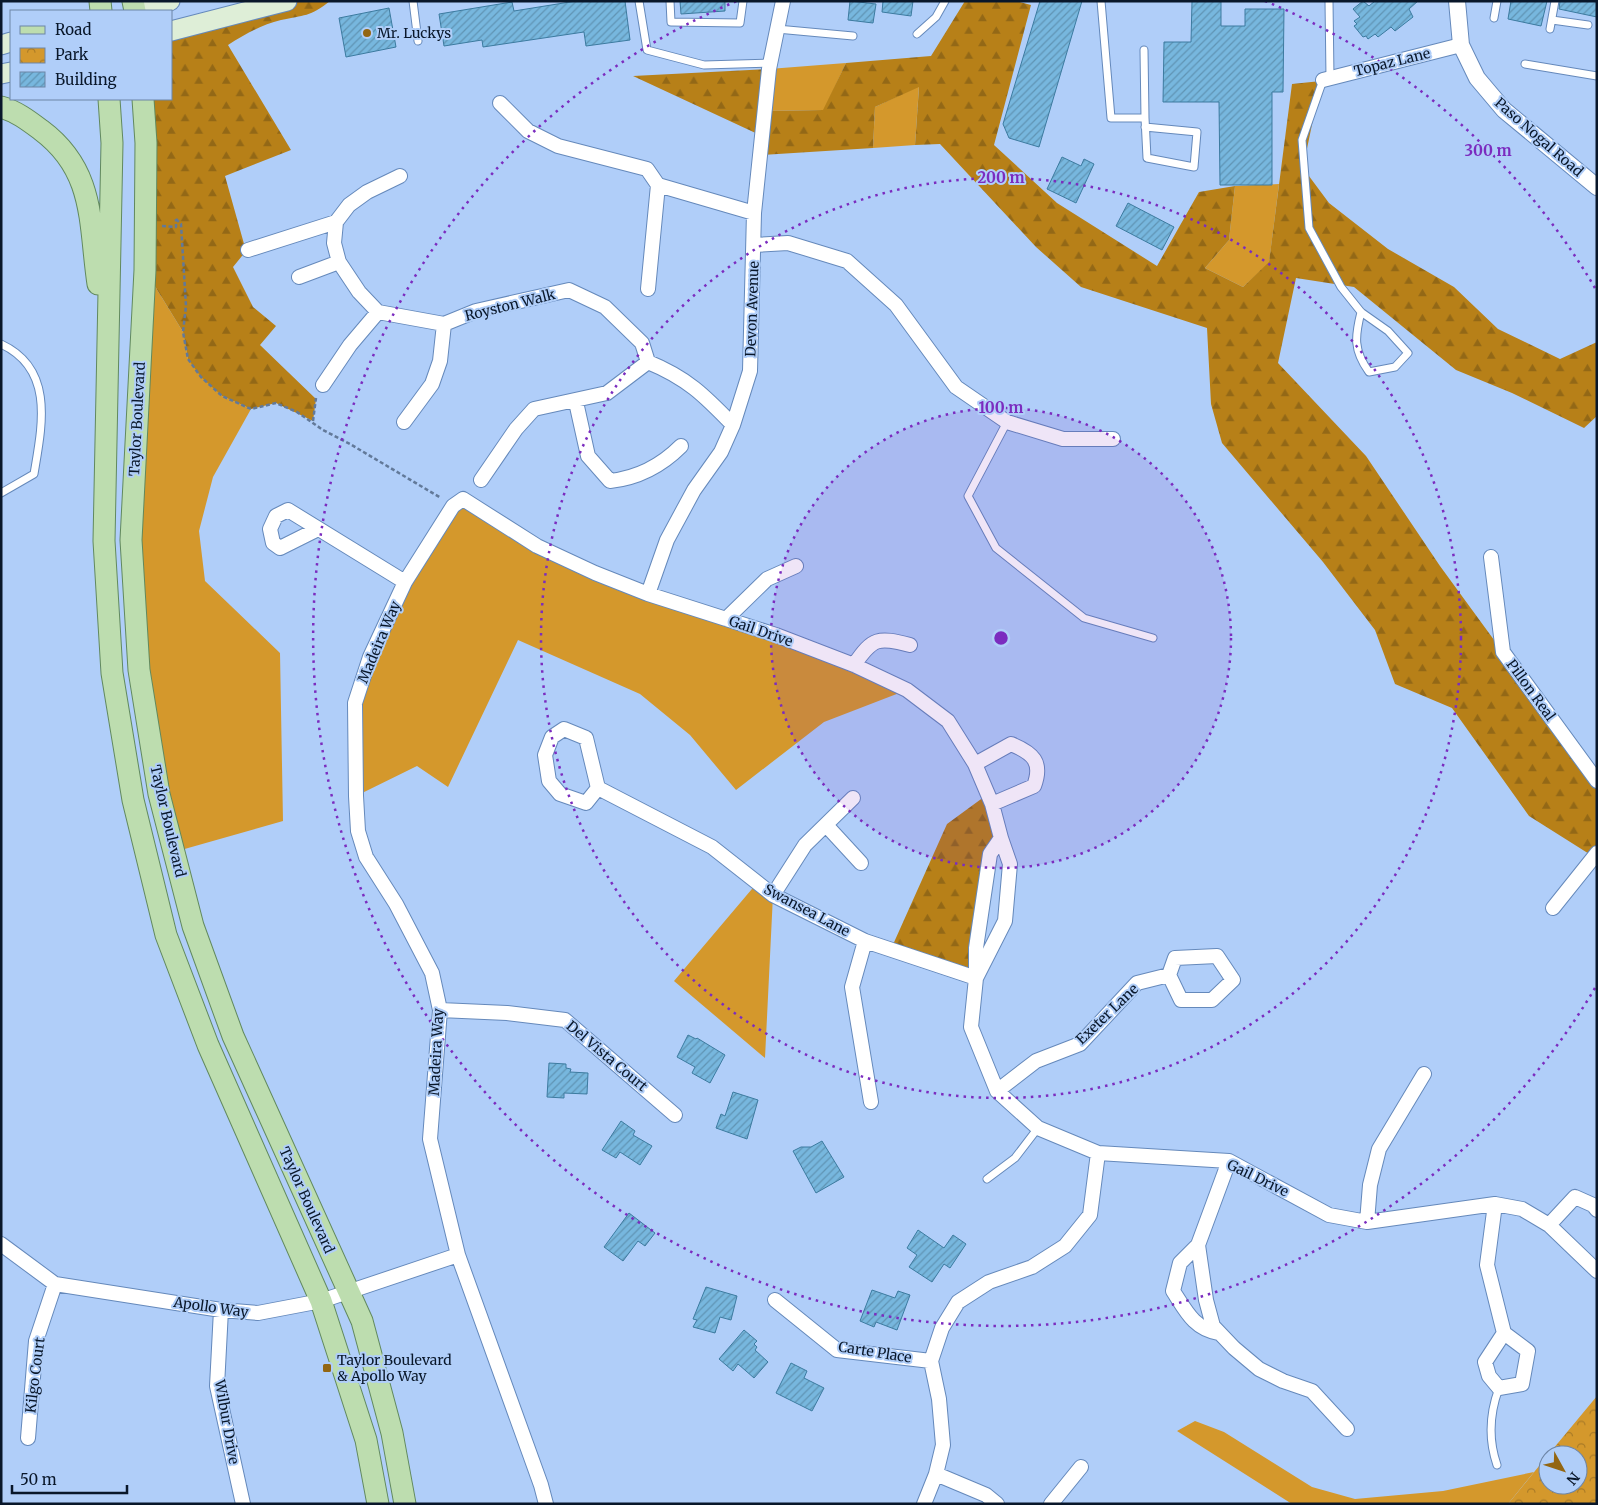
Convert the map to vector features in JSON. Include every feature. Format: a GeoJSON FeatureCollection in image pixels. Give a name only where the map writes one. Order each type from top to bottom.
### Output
{"type":"FeatureCollection","features":[{"type":"Feature","properties":{"kind":"main road"},"geometry":{"type":"LineString","coordinates":[[138,10],[170,1]]}},
{"type":"Feature","properties":{"kind":"main road"},"geometry":{"type":"LineString","coordinates":[[172,31],[287,1]]}},
{"type":"Feature","properties":{"kind":"main road","name":"Taylor Boulevard"},"geometry":{"type":"LineString","coordinates":[[109,100],[112,143],[105,550],[112,673],[133,800],[166,935],[208,1045],[321,1301],[366,1440],[378,1504]]}},
{"type":"Feature","properties":{"kind":"main road","name":"Taylor Boulevard"},"geometry":{"type":"LineString","coordinates":[[143,100],[146,143],[145,270],[130,540],[138,670],[159,794],[194,926],[233,1036],[362,1321],[392,1433],[405,1504]]}},
{"type":"Feature","properties":{"kind":"main road"},"geometry":{"type":"LineString","coordinates":[[1,107],[30,122],[56,141],[76,167],[87,196],[93,230],[96,274],[108,352]]}},
{"type":"Feature","properties":{"kind":"street","name":"Devon Avenue"},"geometry":{"type":"LineString","coordinates":[[648,594],[667,540],[694,490],[721,452],[733,425],[750,371],[754,213],[770,64],[782,1]]}},
{"type":"Feature","properties":{"kind":"street","name":"Paso Nogal Road"},"geometry":{"type":"LineString","coordinates":[[1457,1],[1461,45],[1477,78],[1504,110],[1597,187]]}},
{"type":"Feature","properties":{"kind":"street","name":"Topaz Lane"},"geometry":{"type":"LineString","coordinates":[[1326,79],[1461,45]]}},
{"type":"Feature","properties":{"kind":"street"},"geometry":{"type":"LineString","coordinates":[[500,103],[528,131],[558,146],[647,169],[658,185],[754,213]]}},
{"type":"Feature","properties":{"kind":"street"},"geometry":{"type":"LineString","coordinates":[[248,250],[336,222],[355,200],[400,176]]}},
{"type":"Feature","properties":{"kind":"street"},"geometry":{"type":"LineString","coordinates":[[648,289],[658,185]]}},
{"type":"Feature","properties":{"kind":"street"},"geometry":{"type":"LineString","coordinates":[[336,222],[334,243],[339,262],[359,292],[378,312],[444,324],[440,361],[432,384],[404,422]]}},
{"type":"Feature","properties":{"kind":"street"},"geometry":{"type":"LineString","coordinates":[[754,245],[788,243],[847,261],[896,305],[956,387],[1007,422],[1063,439],[1113,439]]}},
{"type":"Feature","properties":{"kind":"street"},"geometry":{"type":"LineString","coordinates":[[299,277],[339,262]]}},
{"type":"Feature","properties":{"kind":"street","name":"Royston Walk"},"geometry":{"type":"LineString","coordinates":[[444,324],[476,311],[569,290],[605,307],[642,343],[648,362]]}},
{"type":"Feature","properties":{"kind":"street"},"geometry":{"type":"LineString","coordinates":[[323,385],[350,345],[378,312]]}},
{"type":"Feature","properties":{"kind":"street"},"geometry":{"type":"LineString","coordinates":[[481,480],[516,429],[534,409],[564,402],[576,402],[607,393],[648,362],[676,374],[708,399],[733,425]]}},
{"type":"Feature","properties":{"kind":"street"},"geometry":{"type":"LineString","coordinates":[[576,402],[588,456],[610,481],[630,479],[666,461],[681,446]]}},
{"type":"Feature","properties":{"kind":"street","name":"Gail Drive"},"geometry":{"type":"LineString","coordinates":[[453,506],[463,499],[537,546],[648,594],[726,619],[854,665],[907,690],[948,721],[975,764],[992,804],[1010,864],[1005,921],[976,978]]}},
{"type":"Feature","properties":{"kind":"street","name":"Madeira Way"},"geometry":{"type":"LineString","coordinates":[[453,506],[405,582],[370,656],[355,704],[358,831],[366,857],[396,904],[432,973],[440,1010],[430,1139],[458,1255],[541,1485],[546,1504]]}},
{"type":"Feature","properties":{"kind":"street"},"geometry":{"type":"LineString","coordinates":[[318,528],[329,533],[405,582]]}},
{"type":"Feature","properties":{"kind":"street","name":"Pillon Real"},"geometry":{"type":"LineString","coordinates":[[1491,557],[1503,652],[1597,781]]}},
{"type":"Feature","properties":{"kind":"street"},"geometry":{"type":"LineString","coordinates":[[726,619],[767,579],[796,566]]}},
{"type":"Feature","properties":{"kind":"street"},"geometry":{"type":"LineString","coordinates":[[854,665],[868,646],[885,639],[910,645]]}},
{"type":"Feature","properties":{"kind":"street"},"geometry":{"type":"LineString","coordinates":[[564,729],[586,738],[598,788],[586,803],[560,794],[549,781],[545,755],[552,738],[564,729]]}},
{"type":"Feature","properties":{"kind":"street"},"geometry":{"type":"LineString","coordinates":[[975,764],[1011,744],[1027,750],[1035,759],[1038,776],[1034,786],[992,804]]}},
{"type":"Feature","properties":{"kind":"street","name":"Swansea Lane"},"geometry":{"type":"LineString","coordinates":[[598,788],[712,847],[773,895],[865,940],[976,978]]}},
{"type":"Feature","properties":{"kind":"street"},"geometry":{"type":"LineString","coordinates":[[773,895],[805,845],[854,798]]}},
{"type":"Feature","properties":{"kind":"street"},"geometry":{"type":"LineString","coordinates":[[826,825],[862,863]]}},
{"type":"Feature","properties":{"kind":"street","name":"Gail Drive"},"geometry":{"type":"LineString","coordinates":[[1002,838],[990,854],[976,948],[976,978],[971,1027],[998,1091],[1038,1128],[1098,1153],[1229,1161],[1329,1215],[1367,1222],[1495,1204],[1522,1209],[1549,1225],[1597,1271]]}},
{"type":"Feature","properties":{"kind":"street"},"geometry":{"type":"LineString","coordinates":[[1553,908],[1597,853]]}},
{"type":"Feature","properties":{"kind":"street"},"geometry":{"type":"LineString","coordinates":[[865,940],[852,987],[871,1102]]}},
{"type":"Feature","properties":{"kind":"street"},"geometry":{"type":"LineString","coordinates":[[1217,956],[1233,980],[1212,1000],[1181,1000],[1169,975],[1175,958],[1217,956]]}},
{"type":"Feature","properties":{"kind":"street","name":"Exeter Lane"},"geometry":{"type":"LineString","coordinates":[[998,1091],[1036,1061],[1080,1044],[1137,984],[1169,975]]}},
{"type":"Feature","properties":{"kind":"street","name":"Del Vista Court"},"geometry":{"type":"LineString","coordinates":[[440,1010],[507,1013],[565,1020],[675,1115]]}},
{"type":"Feature","properties":{"kind":"street"},"geometry":{"type":"LineString","coordinates":[[1367,1222],[1370,1185],[1379,1149],[1424,1074]]}},
{"type":"Feature","properties":{"kind":"street"},"geometry":{"type":"LineString","coordinates":[[924,1504],[936,1474],[943,1445],[939,1399],[931,1361],[942,1328],[958,1302],[989,1282],[1032,1267],[1064,1246],[1090,1215],[1098,1153]]}},
{"type":"Feature","properties":{"kind":"street"},"geometry":{"type":"LineString","coordinates":[[1219,1332],[1209,1331],[1191,1321],[1173,1291],[1180,1263],[1198,1245],[1229,1161]]}},
{"type":"Feature","properties":{"kind":"street"},"geometry":{"type":"LineString","coordinates":[[1549,1225],[1575,1197],[1593,1205],[1597,1210]]}},
{"type":"Feature","properties":{"kind":"street"},"geometry":{"type":"LineString","coordinates":[[1495,1204],[1488,1265],[1504,1333],[1528,1351],[1522,1384],[1499,1388],[1489,1376],[1485,1362],[1504,1333]]}},
{"type":"Feature","properties":{"kind":"street","name":"Apollo Way"},"geometry":{"type":"LineString","coordinates":[[1,1244],[55,1284],[221,1310],[258,1313],[321,1301],[458,1255]]}},
{"type":"Feature","properties":{"kind":"street"},"geometry":{"type":"LineString","coordinates":[[1198,1245],[1206,1300],[1213,1326],[1259,1369],[1283,1381],[1312,1391],[1328,1411],[1347,1429]]}},
{"type":"Feature","properties":{"kind":"street","name":"Kilgo Court"},"geometry":{"type":"LineString","coordinates":[[28,1438],[36,1341],[55,1284]]}},
{"type":"Feature","properties":{"kind":"street","name":"Carte Place"},"geometry":{"type":"LineString","coordinates":[[775,1300],[837,1350],[931,1361]]}},
{"type":"Feature","properties":{"kind":"street","name":"Wilbur Drive"},"geometry":{"type":"LineString","coordinates":[[221,1310],[217,1386],[243,1504]]}},
{"type":"Feature","properties":{"kind":"street"},"geometry":{"type":"LineString","coordinates":[[1052,1504],[1081,1467]]}},
{"type":"Feature","properties":{"kind":"street"},"geometry":{"type":"LineString","coordinates":[[936,1474],[986,1495],[998,1504]]}},
{"type":"Feature","properties":{"kind":"lane"},"geometry":{"type":"LineString","coordinates":[[413,1],[418,41]]}},
{"type":"Feature","properties":{"kind":"lane"},"geometry":{"type":"LineString","coordinates":[[639,1],[647,50],[704,65],[770,64]]}},
{"type":"Feature","properties":{"kind":"lane"},"geometry":{"type":"LineString","coordinates":[[670,1],[671,22],[740,23],[743,1]]}},
{"type":"Feature","properties":{"kind":"lane"},"geometry":{"type":"LineString","coordinates":[[917,34],[936,17],[945,1]]}},
{"type":"Feature","properties":{"kind":"lane"},"geometry":{"type":"LineString","coordinates":[[1101,1],[1111,118],[1145,118]]}},
{"type":"Feature","properties":{"kind":"lane"},"geometry":{"type":"LineString","coordinates":[[1329,1],[1326,79],[1302,140],[1309,228],[1341,287],[1361,312],[1388,331],[1408,353],[1395,368],[1369,372],[1362,363],[1355,337],[1361,312]]}},
{"type":"Feature","properties":{"kind":"lane"},"geometry":{"type":"LineString","coordinates":[[1494,18],[1497,1]]}},
{"type":"Feature","properties":{"kind":"lane"},"geometry":{"type":"LineString","coordinates":[[1550,29],[1555,1]]}},
{"type":"Feature","properties":{"kind":"lane"},"geometry":{"type":"LineString","coordinates":[[1552,20],[1588,25]]}},
{"type":"Feature","properties":{"kind":"lane"},"geometry":{"type":"LineString","coordinates":[[777,29],[853,36]]}},
{"type":"Feature","properties":{"kind":"lane"},"geometry":{"type":"LineString","coordinates":[[1144,50],[1145,127],[1147,158],[1194,167],[1197,132],[1145,127]]}},
{"type":"Feature","properties":{"kind":"lane"},"geometry":{"type":"LineString","coordinates":[[1525,64],[1597,76]]}},
{"type":"Feature","properties":{"kind":"lane"},"geometry":{"type":"LineString","coordinates":[[1,344],[17,351],[38,381],[43,416],[34,474],[1,493]]}},
{"type":"Feature","properties":{"kind":"lane"},"geometry":{"type":"LineString","coordinates":[[1007,422],[968,496],[996,548],[1084,618],[1153,638]]}},
{"type":"Feature","properties":{"kind":"lane"},"geometry":{"type":"LineString","coordinates":[[986,1179],[1016,1158],[1038,1128]]}},
{"type":"Feature","properties":{"kind":"lane"},"geometry":{"type":"LineString","coordinates":[[1497,1465],[1491,1449],[1490,1433],[1491,1413],[1499,1388]]}},
{"type":"Feature","properties":{"kind":"path"},"geometry":{"type":"LineString","coordinates":[[176,219],[181,224],[184,254],[186,306],[184,332],[188,359],[201,377],[222,396],[251,409],[276,403],[313,421],[323,430],[350,444],[453,506]]}},
{"type":"Feature","properties":{"kind":"path"},"geometry":{"type":"LineString","coordinates":[[313,421],[316,399],[323,385]]}},
{"type":"Feature","properties":{"kind":"green space"},"geometry":{"type":"Polygon","coordinates":[[[287,1],[330,1],[312,13],[260,27],[228,45],[291,150],[225,176],[246,251],[233,267],[253,307],[276,326],[260,345],[316,399],[313,421],[276,403],[251,409],[222,396],[201,377],[188,359],[183,332],[145,270],[143,100],[172,100],[172,31],[287,1]]]}},
{"type":"Feature","properties":{"kind":"green space"},"geometry":{"type":"Polygon","coordinates":[[[965,1],[1016,1],[1031,5],[994,145],[1057,203],[1157,266],[1199,192],[1235,186],[1229,240],[1205,268],[1243,287],[1269,262],[1292,84],[1321,81],[1303,168],[1329,203],[1388,249],[1454,287],[1498,329],[1560,359],[1597,342],[1597,416],[1584,428],[1512,393],[1456,370],[1354,287],[1296,278],[1278,363],[1366,456],[1440,566],[1597,781],[1597,867],[1594,857],[1529,816],[1452,708],[1395,684],[1375,630],[1323,562],[1222,443],[1211,404],[1207,328],[1081,287],[1036,247],[940,144],[915,145],[919,87],[875,107],[873,148],[760,155],[762,136],[633,76],[769,69],[765,111],[823,110],[846,63],[931,56],[965,1]]]}},
{"type":"Feature","properties":{"kind":"green space"},"geometry":{"type":"Polygon","coordinates":[[[846,63],[824,110],[764,111],[769,69],[846,63]]]}},
{"type":"Feature","properties":{"kind":"green space"},"geometry":{"type":"Polygon","coordinates":[[[919,86],[915,145],[873,148],[875,107],[919,86]]]}},
{"type":"Feature","properties":{"kind":"green space"},"geometry":{"type":"Polygon","coordinates":[[[1279,184],[1269,263],[1243,287],[1205,268],[1229,240],[1235,186],[1279,184]]]}},
{"type":"Feature","properties":{"kind":"green space"},"geometry":{"type":"Polygon","coordinates":[[[145,270],[183,332],[188,359],[222,396],[251,409],[213,477],[199,531],[205,581],[280,653],[283,821],[174,852],[139,670],[145,270]]]}},
{"type":"Feature","properties":{"kind":"green space"},"geometry":{"type":"Polygon","coordinates":[[[463,499],[537,546],[907,690],[824,722],[736,790],[690,735],[640,694],[518,640],[448,787],[417,766],[356,796],[355,703],[405,582],[463,499]]]}},
{"type":"Feature","properties":{"kind":"green space"},"geometry":{"type":"Polygon","coordinates":[[[988,794],[1001,838],[990,854],[976,978],[891,949],[947,824],[988,794]]]}},
{"type":"Feature","properties":{"kind":"green space"},"geometry":{"type":"Polygon","coordinates":[[[757,883],[773,895],[765,1058],[674,981],[757,883]]]}},
{"type":"Feature","properties":{"kind":"green space"},"geometry":{"type":"Polygon","coordinates":[[[1597,1396],[1597,1504],[1508,1504],[1538,1467],[1538,1495],[1588,1495],[1588,1445],[1556,1445],[1597,1396]]]}},
{"type":"Feature","properties":{"kind":"green space"},"geometry":{"type":"Polygon","coordinates":[[[1195,1421],[1224,1432],[1312,1487],[1355,1499],[1443,1491],[1534,1472],[1508,1504],[1292,1504],[1177,1431],[1195,1421]]]}},
{"type":"Feature","properties":{"kind":"building"},"geometry":{"type":"Polygon","coordinates":[[[576,1],[625,1],[630,40],[586,46],[584,32],[483,47],[482,40],[444,46],[439,14],[512,2],[514,11],[576,1]]]}},
{"type":"Feature","properties":{"kind":"building"},"geometry":{"type":"Polygon","coordinates":[[[680,1],[725,1],[725,11],[681,14],[680,1]]]}},
{"type":"Feature","properties":{"kind":"building"},"geometry":{"type":"Polygon","coordinates":[[[850,1],[876,4],[873,23],[848,20],[850,1]]]}},
{"type":"Feature","properties":{"kind":"building"},"geometry":{"type":"Polygon","coordinates":[[[883,1],[913,1],[911,16],[882,12],[883,1]]]}},
{"type":"Feature","properties":{"kind":"building"},"geometry":{"type":"Polygon","coordinates":[[[1040,1],[1082,1],[1039,147],[1009,138],[1003,124],[1040,1]]]}},
{"type":"Feature","properties":{"kind":"building"},"geometry":{"type":"Polygon","coordinates":[[[1192,1],[1221,1],[1221,26],[1245,26],[1245,9],[1284,9],[1283,92],[1272,92],[1272,185],[1220,185],[1219,102],[1163,102],[1164,42],[1191,42],[1192,1]]]}},
{"type":"Feature","properties":{"kind":"building"},"geometry":{"type":"Polygon","coordinates":[[[1363,1],[1369,6],[1375,1],[1418,1],[1409,9],[1413,17],[1395,31],[1391,27],[1378,37],[1375,34],[1368,39],[1366,36],[1363,37],[1354,26],[1357,24],[1354,21],[1360,17],[1353,9],[1363,1]]]}},
{"type":"Feature","properties":{"kind":"building"},"geometry":{"type":"Polygon","coordinates":[[[1511,1],[1547,1],[1541,26],[1508,19],[1511,1]]]}},
{"type":"Feature","properties":{"kind":"building"},"geometry":{"type":"Polygon","coordinates":[[[1560,1],[1597,1],[1597,17],[1559,9],[1560,1]]]}},
{"type":"Feature","properties":{"kind":"building","name":"Mr. Luckys"},"geometry":{"type":"Polygon","coordinates":[[[389,8],[396,47],[346,57],[339,18],[389,8]]]}},
{"type":"Feature","properties":{"kind":"building"},"geometry":{"type":"Polygon","coordinates":[[[1062,157],[1081,166],[1084,159],[1094,164],[1076,203],[1047,189],[1062,157]]]}},
{"type":"Feature","properties":{"kind":"building"},"geometry":{"type":"Polygon","coordinates":[[[1128,203],[1174,227],[1162,250],[1116,226],[1128,203]]]}},
{"type":"Feature","properties":{"kind":"building"},"geometry":{"type":"Polygon","coordinates":[[[688,1035],[697,1038],[725,1055],[710,1083],[692,1073],[695,1067],[677,1057],[688,1035]]]}},
{"type":"Feature","properties":{"kind":"building"},"geometry":{"type":"Polygon","coordinates":[[[549,1063],[566,1064],[566,1068],[571,1069],[570,1072],[588,1073],[587,1094],[564,1093],[564,1098],[547,1097],[549,1063]]]}},
{"type":"Feature","properties":{"kind":"building"},"geometry":{"type":"Polygon","coordinates":[[[733,1092],[758,1100],[747,1139],[716,1128],[721,1114],[725,1116],[733,1092]]]}},
{"type":"Feature","properties":{"kind":"building"},"geometry":{"type":"Polygon","coordinates":[[[621,1121],[635,1131],[633,1135],[652,1146],[640,1165],[620,1152],[616,1158],[602,1150],[621,1121]]]}},
{"type":"Feature","properties":{"kind":"building"},"geometry":{"type":"Polygon","coordinates":[[[822,1141],[844,1177],[816,1193],[793,1151],[801,1147],[811,1147],[822,1141]]]}},
{"type":"Feature","properties":{"kind":"building"},"geometry":{"type":"Polygon","coordinates":[[[629,1213],[655,1233],[645,1246],[638,1241],[623,1261],[604,1247],[629,1213]]]}},
{"type":"Feature","properties":{"kind":"building"},"geometry":{"type":"Polygon","coordinates":[[[918,1230],[944,1248],[953,1235],[966,1244],[950,1268],[944,1264],[932,1282],[909,1267],[917,1255],[907,1248],[918,1230]]]}},
{"type":"Feature","properties":{"kind":"building"},"geometry":{"type":"Polygon","coordinates":[[[706,1287],[737,1296],[731,1320],[720,1317],[715,1333],[693,1327],[697,1320],[693,1319],[706,1287]]]}},
{"type":"Feature","properties":{"kind":"building"},"geometry":{"type":"Polygon","coordinates":[[[872,1290],[895,1298],[898,1291],[910,1295],[897,1330],[876,1322],[874,1327],[860,1321],[872,1290]]]}},
{"type":"Feature","properties":{"kind":"building"},"geometry":{"type":"Polygon","coordinates":[[[744,1330],[757,1341],[754,1344],[757,1347],[755,1350],[768,1362],[754,1378],[738,1364],[733,1371],[719,1359],[744,1330]]]}},
{"type":"Feature","properties":{"kind":"building"},"geometry":{"type":"Polygon","coordinates":[[[791,1363],[807,1371],[804,1378],[824,1388],[812,1411],[776,1393],[791,1363]]]}},
{"type":"Feature","properties":{"kind":"place","name":"Mr. Luckys"},"geometry":{"type":"Point","coordinates":[367,33]}},
{"type":"Feature","properties":{"kind":"place","name":"Taylor Boulevard & Apollo Way"},"geometry":{"type":"Point","coordinates":[327,1368]}}]}
